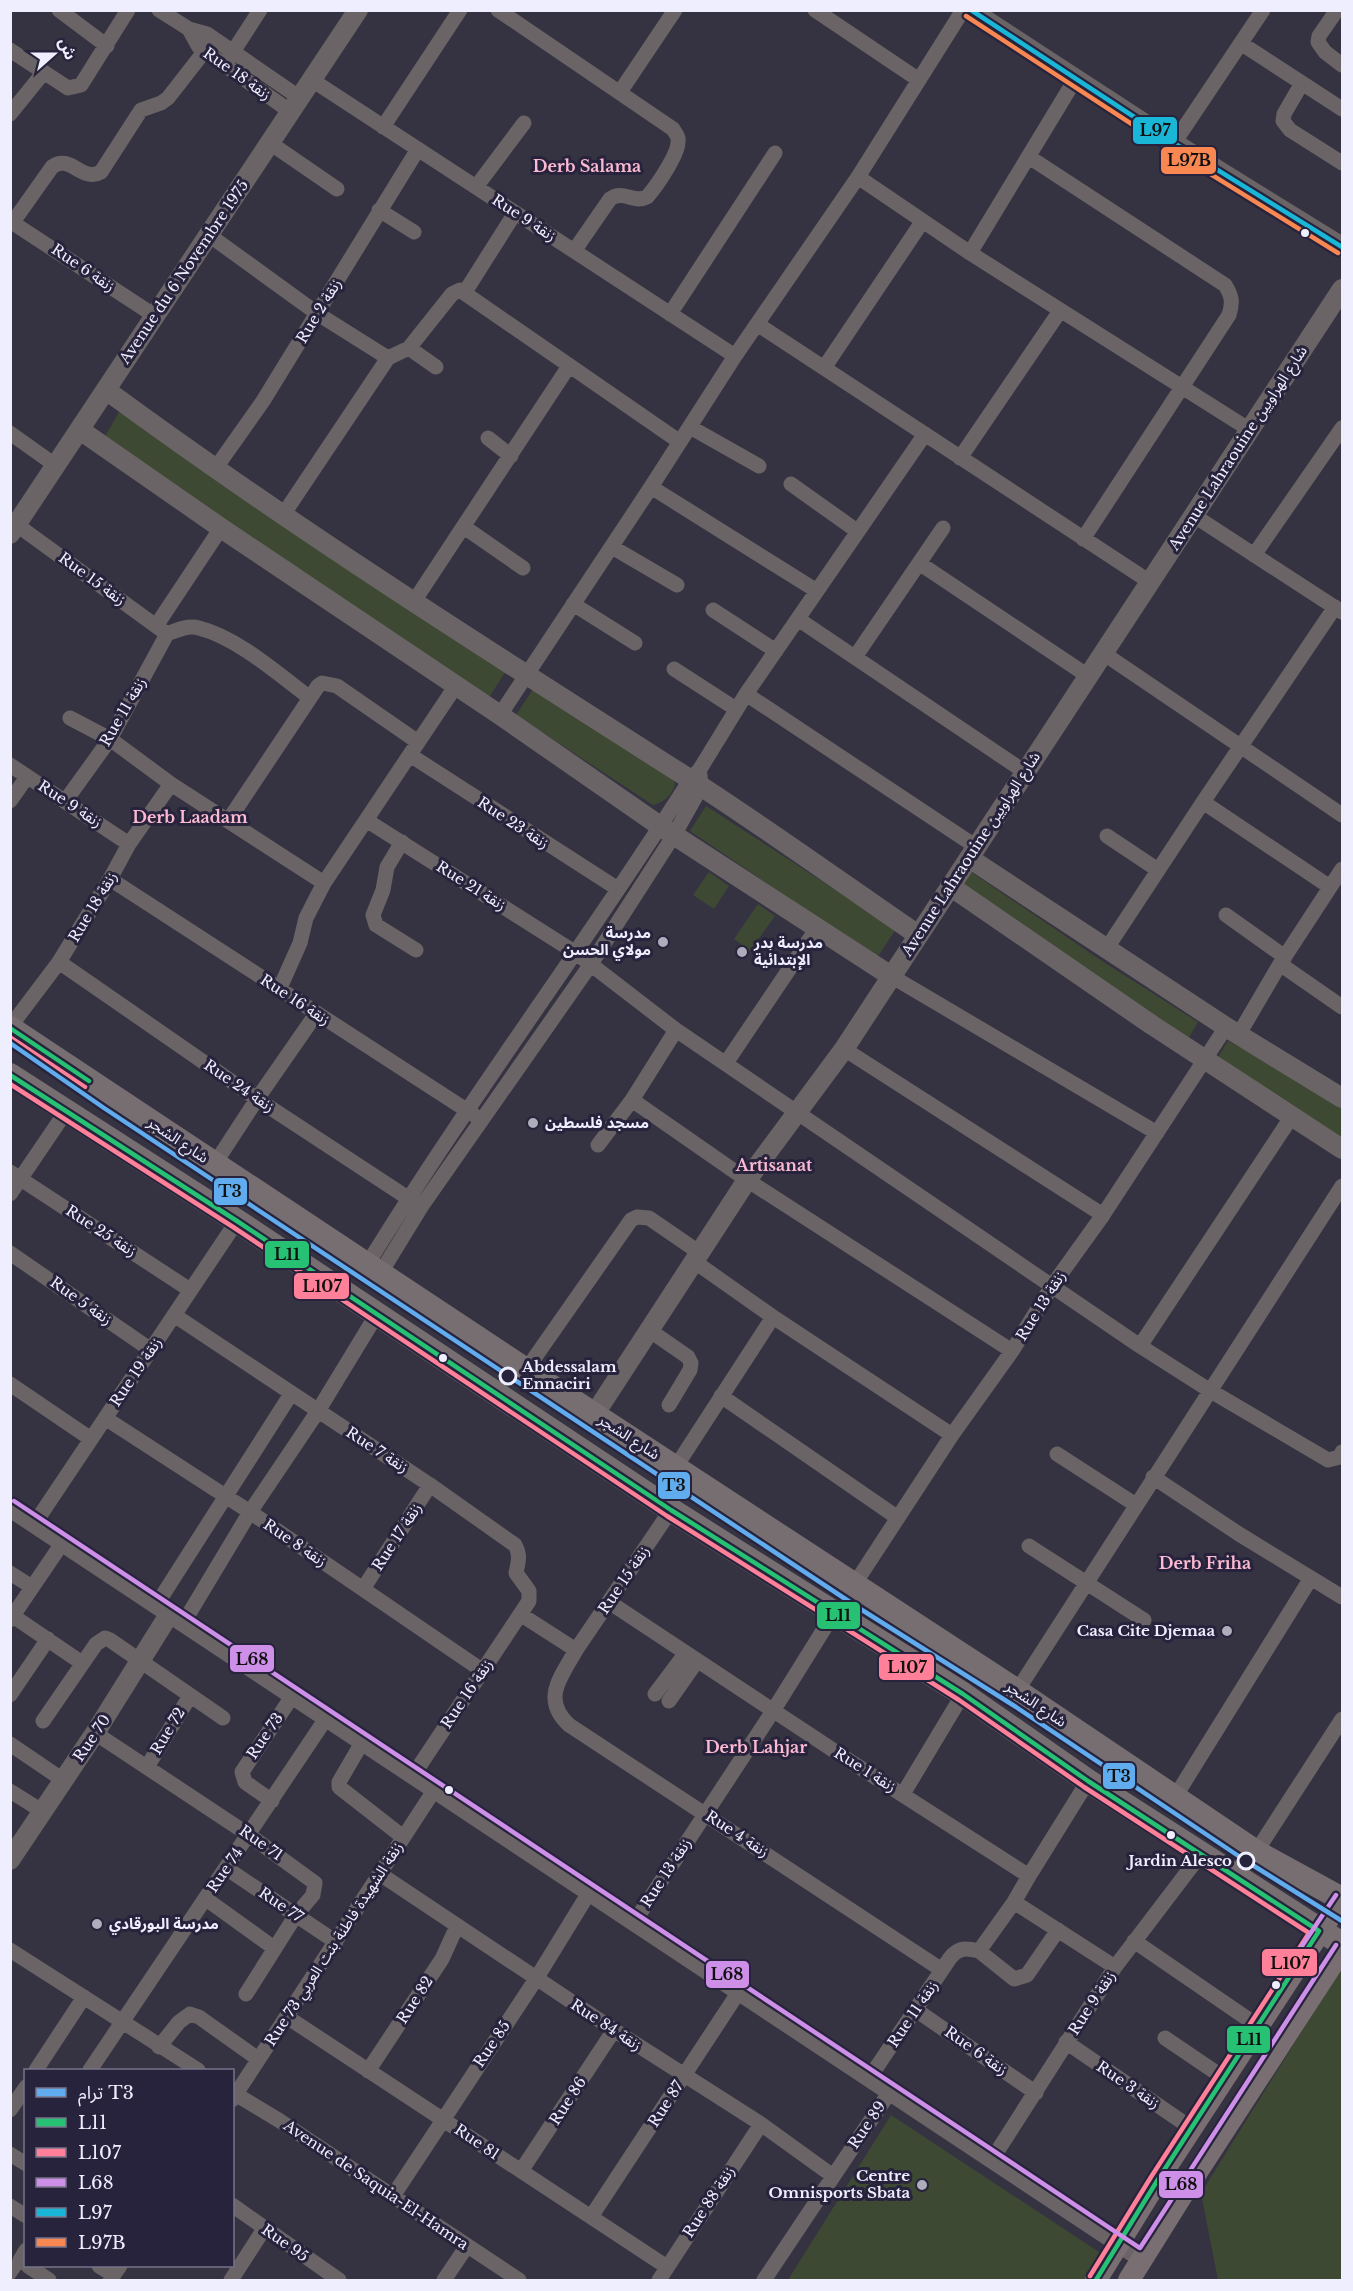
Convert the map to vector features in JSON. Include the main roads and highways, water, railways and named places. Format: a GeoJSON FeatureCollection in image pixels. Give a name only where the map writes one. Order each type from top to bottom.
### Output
{"type":"FeatureCollection","features":[{"type":"Feature","properties":{"kind":"main road","name":"شارع الشجر"},"geometry":{"type":"LineString","coordinates":[[10,1027],[214,1165],[1017,1691],[1256,1852],[1342,1899]]}},
{"type":"Feature","properties":{"kind":"main road"},"geometry":{"type":"LineString","coordinates":[[10,1075],[237,1221],[671,1510],[963,1694],[1088,1782],[1342,1947],[1129,2280]]}},
{"type":"Feature","properties":{"kind":"main road"},"geometry":{"type":"LineString","coordinates":[[1096,2280],[1191,2128],[1342,1899]]}},
{"type":"Feature","properties":{"kind":"tram line","name":"T3"},"geometry":{"type":"LineString","coordinates":[[10,1043],[104,1108],[862,1610],[1016,1707],[1246,1861],[1342,1921]]}},
{"type":"Feature","properties":{"kind":"place","name":"مدرسة مولاي الحسن"},"geometry":{"type":"Point","coordinates":[663,942]}},
{"type":"Feature","properties":{"kind":"place","name":"مدرسة بدر الإبتدائية"},"geometry":{"type":"Point","coordinates":[742,952]}},
{"type":"Feature","properties":{"kind":"place","name":"مسجد فلسطين"},"geometry":{"type":"Point","coordinates":[533,1123]}},
{"type":"Feature","properties":{"kind":"place","name":"Abdessalam Ennaciri"},"geometry":{"type":"Point","coordinates":[508,1376]}},
{"type":"Feature","properties":{"kind":"place","name":"Casa Cite Djemaa"},"geometry":{"type":"Point","coordinates":[1227,1631]}},
{"type":"Feature","properties":{"kind":"place","name":"Jardin Alesco"},"geometry":{"type":"Point","coordinates":[1246,1861]}},
{"type":"Feature","properties":{"kind":"place","name":"مدرسة البورقادي"},"geometry":{"type":"Point","coordinates":[97,1924]}},
{"type":"Feature","properties":{"kind":"place","name":"Centre Omnisports Sbata"},"geometry":{"type":"Point","coordinates":[922,2185]}},
{"type":"Feature","properties":{"kind":"district","name":"Derb Salama"},"geometry":{"type":"Point","coordinates":[587,166]}},
{"type":"Feature","properties":{"kind":"district","name":"Derb Laadam"},"geometry":{"type":"Point","coordinates":[190,817]}},
{"type":"Feature","properties":{"kind":"district","name":"Artisanat"},"geometry":{"type":"Point","coordinates":[774,1165]}},
{"type":"Feature","properties":{"kind":"district","name":"Derb Friha"},"geometry":{"type":"Point","coordinates":[1205,1563]}},
{"type":"Feature","properties":{"kind":"district","name":"Derb Lahjar"},"geometry":{"type":"Point","coordinates":[756,1747]}}]}
